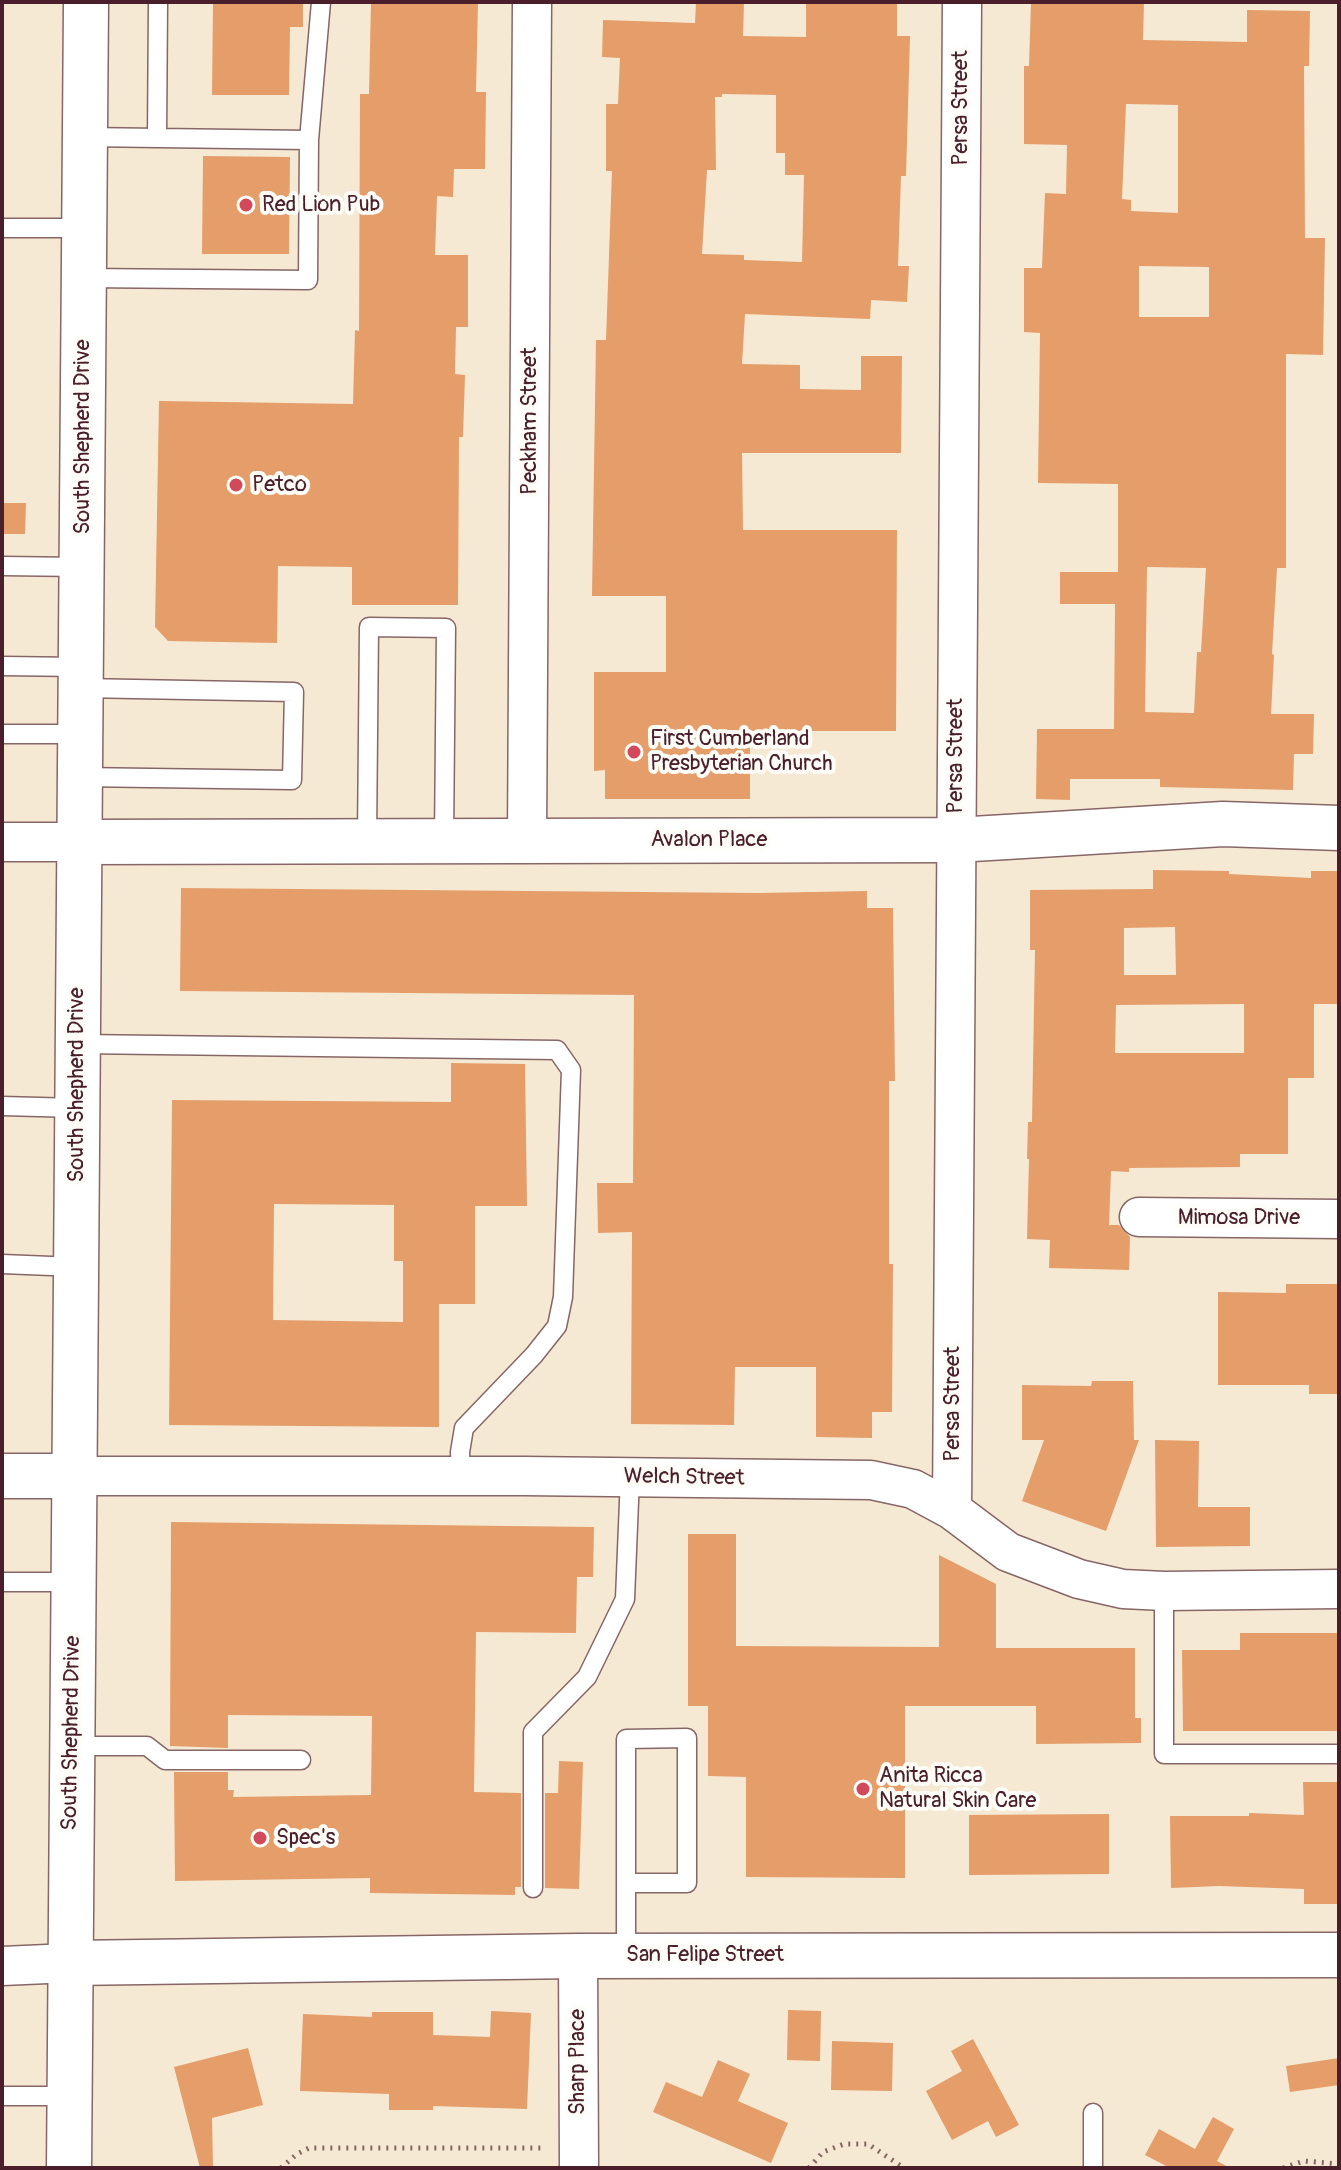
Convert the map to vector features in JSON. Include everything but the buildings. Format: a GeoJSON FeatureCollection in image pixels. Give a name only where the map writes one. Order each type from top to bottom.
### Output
{"type":"FeatureCollection","features":[{"type":"Feature","properties":{"kind":"street","name":"South Shepherd Drive"},"geometry":{"type":"LineString","coordinates":[[69,2168],[86,2]]}},
{"type":"Feature","properties":{"kind":"street","name":"Peckham Street"},"geometry":{"type":"LineString","coordinates":[[527,839],[532,2]]}},
{"type":"Feature","properties":{"kind":"street","name":"Persa Street"},"geometry":{"type":"LineString","coordinates":[[952,1510],[962,2]]}},
{"type":"Feature","properties":{"kind":"street","name":"Avalon Place"},"geometry":{"type":"LineString","coordinates":[[79,842],[956,840],[1223,824],[1339,828]]}},
{"type":"Feature","properties":{"kind":"street"},"geometry":{"type":"LineString","coordinates":[[2,842],[79,842]]}},
{"type":"Feature","properties":{"kind":"street","name":"Mimosa Drive"},"geometry":{"type":"LineString","coordinates":[[1139,1217],[1339,1219]]}},
{"type":"Feature","properties":{"kind":"street","name":"Welch Street"},"geometry":{"type":"LineString","coordinates":[[2,1476],[871,1480],[913,1489],[952,1510],[1008,1552],[1065,1574],[1123,1589],[1339,1589]]}},
{"type":"Feature","properties":{"kind":"street","name":"San Felipe Street"},"geometry":{"type":"LineString","coordinates":[[70,1963],[626,1955],[1339,1955]]}},
{"type":"Feature","properties":{"kind":"street","name":"Sharp Place"},"geometry":{"type":"LineString","coordinates":[[578,1956],[579,2158]]}},
{"type":"Feature","properties":{"kind":"street"},"geometry":{"type":"LineString","coordinates":[[2,1966],[70,1963]]}},
{"type":"Feature","properties":{"kind":"lane"},"geometry":{"type":"LineString","coordinates":[[157,138],[158,2]]}},
{"type":"Feature","properties":{"kind":"lane"},"geometry":{"type":"LineString","coordinates":[[84,278],[308,280],[309,140],[321,2]]}},
{"type":"Feature","properties":{"kind":"lane"},"geometry":{"type":"LineString","coordinates":[[85,137],[309,140]]}},
{"type":"Feature","properties":{"kind":"lane"},"geometry":{"type":"LineString","coordinates":[[2,228],[84,228]]}},
{"type":"Feature","properties":{"kind":"lane"},"geometry":{"type":"LineString","coordinates":[[2,566],[82,567]]}},
{"type":"Feature","properties":{"kind":"lane"},"geometry":{"type":"LineString","coordinates":[[367,840],[369,627],[446,628],[444,840]]}},
{"type":"Feature","properties":{"kind":"lane"},"geometry":{"type":"LineString","coordinates":[[2,666],[80,677],[294,692],[292,780],[80,756],[2,734]]}},
{"type":"Feature","properties":{"kind":"lane"},"geometry":{"type":"LineString","coordinates":[[78,1044],[557,1050],[571,1070],[563,1297],[557,1326],[534,1355],[464,1428],[460,1452],[461,1476]]}},
{"type":"Feature","properties":{"kind":"lane"},"geometry":{"type":"LineString","coordinates":[[2,1106],[77,1108]]}},
{"type":"Feature","properties":{"kind":"lane"},"geometry":{"type":"LineString","coordinates":[[2,1264],[76,1267]]}},
{"type":"Feature","properties":{"kind":"lane"},"geometry":{"type":"LineString","coordinates":[[533,1888],[533,1732],[587,1677],[625,1599],[630,1477]]}},
{"type":"Feature","properties":{"kind":"lane"},"geometry":{"type":"LineString","coordinates":[[2,1582],[73,1582]]}},
{"type":"Feature","properties":{"kind":"lane"},"geometry":{"type":"LineString","coordinates":[[1164,1591],[1164,1754],[1339,1754]]}},
{"type":"Feature","properties":{"kind":"lane"},"geometry":{"type":"LineString","coordinates":[[626,1883],[687,1883],[687,1738],[626,1739],[626,1883],[626,1955]]}},
{"type":"Feature","properties":{"kind":"lane"},"geometry":{"type":"LineString","coordinates":[[72,1746],[147,1746],[165,1760],[301,1760]]}},
{"type":"Feature","properties":{"kind":"lane"},"geometry":{"type":"LineString","coordinates":[[2,2096],[69,2096]]}},
{"type":"Feature","properties":{"kind":"lane"},"geometry":{"type":"LineString","coordinates":[[1093,2113],[1093,2168]]}},
{"type":"Feature","properties":{"kind":"path"},"geometry":{"type":"LineString","coordinates":[[809,2168],[823,2152],[844,2144],[868,2144],[904,2168]]}},
{"type":"Feature","properties":{"kind":"path"},"geometry":{"type":"LineString","coordinates":[[281,2168],[309,2148],[579,2158]]}},
{"type":"Feature","properties":{"kind":"path"},"geometry":{"type":"LineString","coordinates":[[1283,2168],[1304,2161],[1339,2164]]}},
{"type":"Feature","properties":{"kind":"place","name":"Red Lion Pub"},"geometry":{"type":"Point","coordinates":[246,205]}},
{"type":"Feature","properties":{"kind":"place","name":"Petco"},"geometry":{"type":"Point","coordinates":[236,485]}},
{"type":"Feature","properties":{"kind":"place","name":"First Cumberland Presbyterian Church"},"geometry":{"type":"Point","coordinates":[634,752]}},
{"type":"Feature","properties":{"kind":"place","name":"Anita Ricca Natural Skin Care"},"geometry":{"type":"Point","coordinates":[863,1789]}},
{"type":"Feature","properties":{"kind":"place","name":"Spec's"},"geometry":{"type":"Point","coordinates":[260,1838]}}]}
